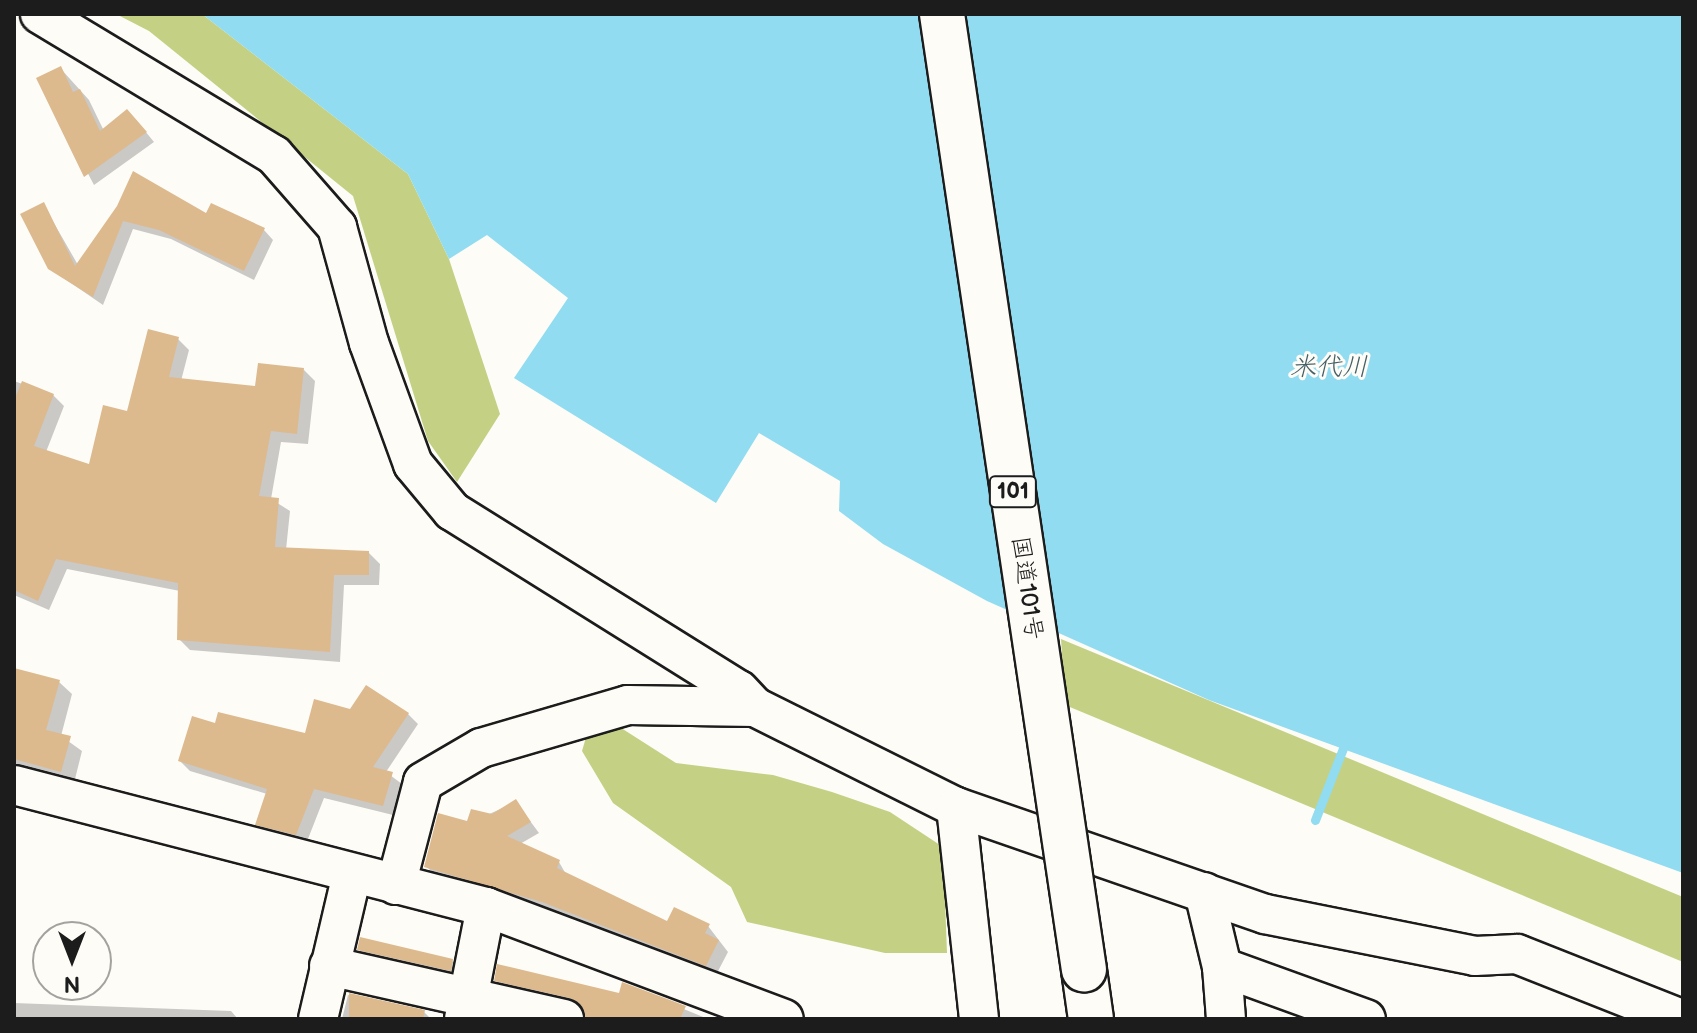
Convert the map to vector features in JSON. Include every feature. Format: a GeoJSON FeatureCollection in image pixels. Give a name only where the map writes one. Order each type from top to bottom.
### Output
{"type":"FeatureCollection","features":[{"type":"Feature","properties":{"kind":"highway","name":"国道101号"},"geometry":{"type":"LineString","coordinates":[[942,14],[1091,1019]]}},
{"type":"Feature","properties":{"kind":"street"},"geometry":{"type":"LineString","coordinates":[[40,14],[274,155],[337,227],[369,343],[413,464],[452,511],[739,690],[755,707],[956,807],[1265,914],[1475,956],[1517,954],[1681,1019]]}},
{"type":"Feature","properties":{"kind":"street"},"geometry":{"type":"LineString","coordinates":[[396,885],[423,782],[481,748],[628,705],[755,707]]}},
{"type":"Feature","properties":{"kind":"street"},"geometry":{"type":"LineString","coordinates":[[14,785],[486,907],[784,1019]]}},
{"type":"Feature","properties":{"kind":"street"},"geometry":{"type":"LineString","coordinates":[[956,807],[979,1019]]}},
{"type":"Feature","properties":{"kind":"street"},"geometry":{"type":"LineString","coordinates":[[318,1019],[352,874]]}},
{"type":"Feature","properties":{"kind":"street"},"geometry":{"type":"LineString","coordinates":[[1204,892],[1222,967],[1226,1019]]}},
{"type":"Feature","properties":{"kind":"street"},"geometry":{"type":"LineString","coordinates":[[465,1008],[486,907]]}},
{"type":"Feature","properties":{"kind":"street"},"geometry":{"type":"LineString","coordinates":[[329,966],[465,1008],[564,1019]]}},
{"type":"Feature","properties":{"kind":"street"},"geometry":{"type":"LineString","coordinates":[[1222,967],[1366,1019]]}},
{"type":"Feature","properties":{"kind":"green space"},"geometry":{"type":"Polygon","coordinates":[[[116,14],[202,14],[408,174],[449,259],[500,414],[457,482],[428,441],[353,196],[149,31],[116,14]]]}},
{"type":"Feature","properties":{"kind":"green space"},"geometry":{"type":"Polygon","coordinates":[[[1061,639],[1683,897],[1683,962],[1065,705],[1061,639]]]}},
{"type":"Feature","properties":{"kind":"green space"},"geometry":{"type":"Polygon","coordinates":[[[618,726],[676,763],[773,775],[832,792],[890,812],[943,847],[947,953],[885,953],[747,922],[731,887],[613,803],[582,751],[589,727],[618,726]]]}},
{"type":"Feature","properties":{"kind":"water","name":"米代川"},"geometry":{"type":"Polygon","coordinates":[[[202,14],[1683,14],[1683,873],[1209,700],[987,601],[883,544],[839,511],[840,481],[759,433],[716,503],[514,378],[568,298],[487,235],[449,259],[408,174],[202,14]]]}},
{"type":"Feature","properties":{"kind":"building"},"geometry":{"type":"Polygon","coordinates":[[[61,66],[73,92],[80,89],[100,131],[127,109],[147,132],[84,177],[36,78],[61,66]]]}},
{"type":"Feature","properties":{"kind":"building"},"geometry":{"type":"Polygon","coordinates":[[[133,171],[206,213],[211,203],[265,228],[244,271],[159,230],[123,221],[93,297],[48,269],[20,214],[44,202],[75,266],[117,206],[133,171]]]}},
{"type":"Feature","properties":{"kind":"building"},"geometry":{"type":"Polygon","coordinates":[[[148,329],[179,337],[169,377],[255,386],[258,363],[304,368],[297,434],[271,431],[259,496],[279,498],[275,547],[369,551],[369,575],[334,575],[330,652],[177,640],[178,583],[56,559],[38,601],[14,590],[14,401],[22,381],[54,394],[34,446],[89,464],[103,405],[127,411],[148,329]]]}},
{"type":"Feature","properties":{"kind":"building"},"geometry":{"type":"Polygon","coordinates":[[[14,668],[60,680],[46,730],[71,736],[61,772],[14,759],[14,668]]]}},
{"type":"Feature","properties":{"kind":"building"},"geometry":{"type":"Polygon","coordinates":[[[366,685],[409,713],[373,767],[393,772],[383,806],[314,789],[296,835],[255,825],[267,789],[178,761],[192,716],[215,723],[218,712],[305,733],[314,699],[350,709],[366,685]]]}},
{"type":"Feature","properties":{"kind":"building"},"geometry":{"type":"Polygon","coordinates":[[[516,799],[531,822],[507,836],[560,860],[557,868],[667,921],[674,907],[710,924],[705,933],[719,940],[706,966],[542,902],[424,867],[438,813],[467,821],[471,809],[492,814],[516,799]]]}},
{"type":"Feature","properties":{"kind":"building"},"geometry":{"type":"Polygon","coordinates":[[[360,937],[453,959],[451,971],[357,950],[360,937]]]}},
{"type":"Feature","properties":{"kind":"building"},"geometry":{"type":"Polygon","coordinates":[[[497,964],[619,993],[622,982],[686,1006],[680,1019],[585,1019],[579,1003],[570,998],[494,981],[497,964]]]}},
{"type":"Feature","properties":{"kind":"building"},"geometry":{"type":"Polygon","coordinates":[[[349,993],[425,1010],[423,1019],[349,1019],[349,993]]]}},
{"type":"Feature","properties":{"kind":"waterway"},"geometry":{"type":"LineString","coordinates":[[1315,820],[1347,738]]}}]}
